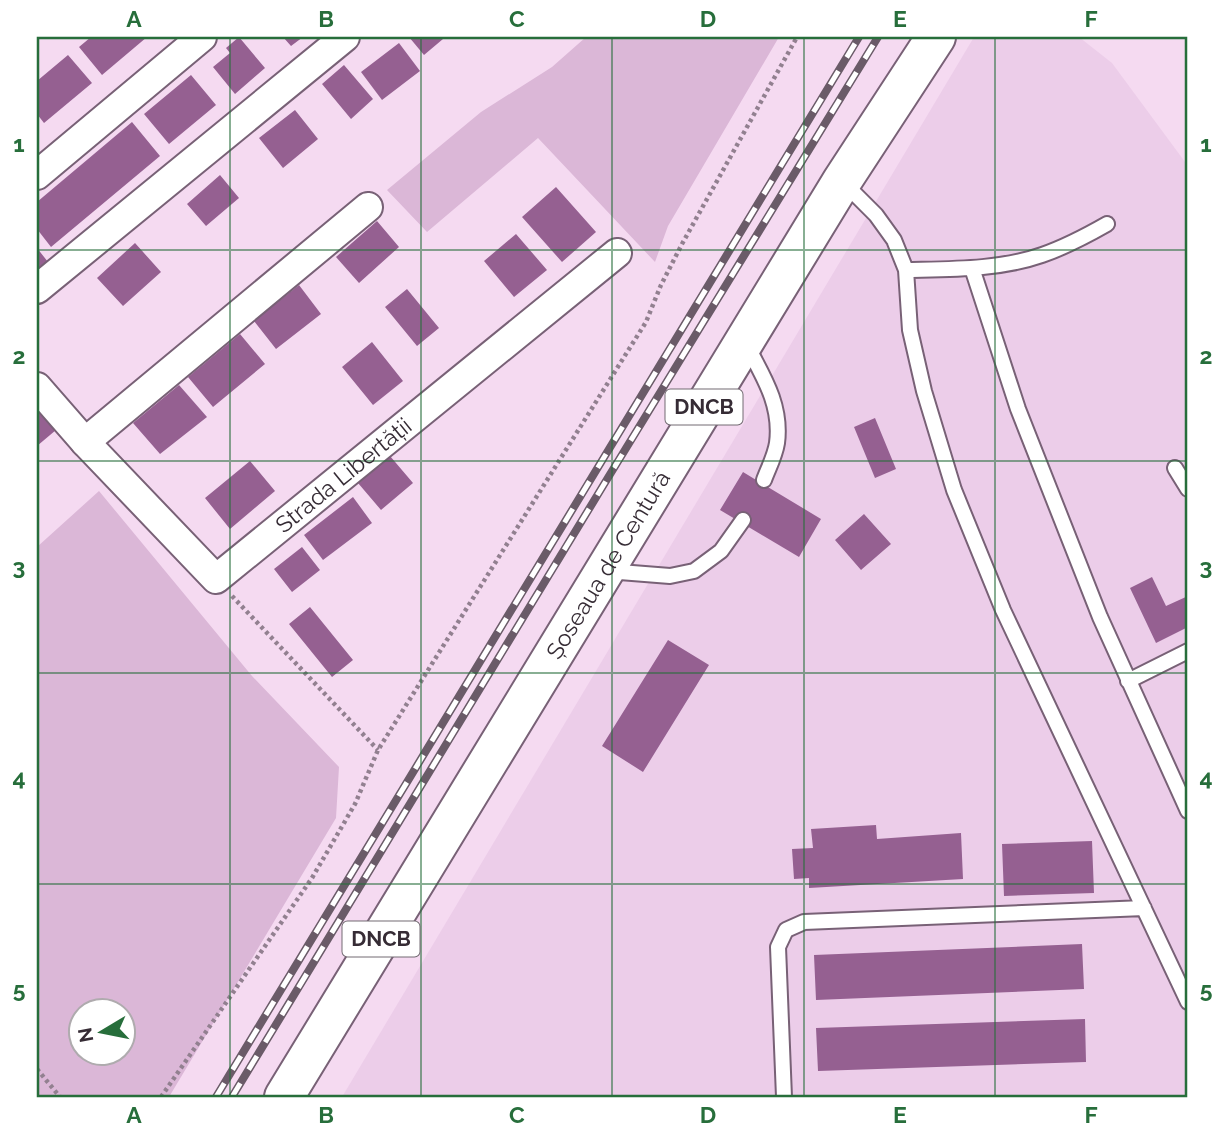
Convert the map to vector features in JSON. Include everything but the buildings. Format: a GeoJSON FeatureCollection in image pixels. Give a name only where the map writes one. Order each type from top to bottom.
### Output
{"type":"FeatureCollection","features":[{"type":"Feature","properties":{"kind":"main road","name":"Șoseaua de Centură"},"geometry":{"type":"LineString","coordinates":[[284,1097],[842,181],[936,37]]}},
{"type":"Feature","properties":{"kind":"street"},"geometry":{"type":"LineString","coordinates":[[37,175],[202,37]]}},
{"type":"Feature","properties":{"kind":"street"},"geometry":{"type":"LineString","coordinates":[[37,289],[345,37]]}},
{"type":"Feature","properties":{"kind":"street"},"geometry":{"type":"LineString","coordinates":[[85,442],[368,207]]}},
{"type":"Feature","properties":{"kind":"street","name":"Strada Libertății"},"geometry":{"type":"LineString","coordinates":[[216,579],[618,253]]}},
{"type":"Feature","properties":{"kind":"street"},"geometry":{"type":"LineString","coordinates":[[37,387],[85,442],[216,579]]}},
{"type":"Feature","properties":{"kind":"lane"},"geometry":{"type":"LineString","coordinates":[[842,181],[876,215],[894,240],[906,271],[910,330],[924,391],[954,490],[1003,610],[1188,1002]]}},
{"type":"Feature","properties":{"kind":"lane"},"geometry":{"type":"LineString","coordinates":[[906,271],[972,268],[1040,256],[1107,225]]}},
{"type":"Feature","properties":{"kind":"lane"},"geometry":{"type":"LineString","coordinates":[[972,268],[1018,409],[1100,617],[1188,811]]}},
{"type":"Feature","properties":{"kind":"lane"},"geometry":{"type":"LineString","coordinates":[[745,341],[768,386],[778,414],[777,445],[764,480]]}},
{"type":"Feature","properties":{"kind":"lane"},"geometry":{"type":"LineString","coordinates":[[1175,468],[1188,489]]}},
{"type":"Feature","properties":{"kind":"lane"},"geometry":{"type":"LineString","coordinates":[[605,570],[670,576],[694,571],[721,551],[743,520]]}},
{"type":"Feature","properties":{"kind":"lane"},"geometry":{"type":"LineString","coordinates":[[1128,681],[1188,651]]}},
{"type":"Feature","properties":{"kind":"lane"},"geometry":{"type":"LineString","coordinates":[[784,1097],[778,947],[786,930],[804,922],[1144,908]]}},
{"type":"Feature","properties":{"kind":"path"},"geometry":{"type":"LineString","coordinates":[[161,1097],[312,878],[355,804],[378,750],[646,322],[682,244],[797,37]]}},
{"type":"Feature","properties":{"kind":"path"},"geometry":{"type":"LineString","coordinates":[[216,579],[378,750]]}},
{"type":"Feature","properties":{"kind":"path"},"geometry":{"type":"LineString","coordinates":[[37,1069],[61,1097]]}},
{"type":"Feature","properties":{"kind":"shaded area"},"geometry":{"type":"Polygon","coordinates":[[[586,37],[779,37],[668,226],[655,262],[538,138],[427,232],[387,190],[481,112],[552,67],[586,37]]]}},
{"type":"Feature","properties":{"kind":"shaded area"},"geometry":{"type":"Polygon","coordinates":[[[974,37],[1079,37],[1112,63],[1188,166],[1188,1097],[342,1097],[974,37]]]}},
{"type":"Feature","properties":{"kind":"shaded area"},"geometry":{"type":"Polygon","coordinates":[[[99,491],[252,676],[339,767],[336,818],[169,1097],[37,1097],[37,547],[99,491]]]}},
{"type":"Feature","properties":{"kind":"railway"},"geometry":{"type":"LineString","coordinates":[[216,1097],[859,37]]}},
{"type":"Feature","properties":{"kind":"railway"},"geometry":{"type":"LineString","coordinates":[[232,1097],[878,37]]}}]}
